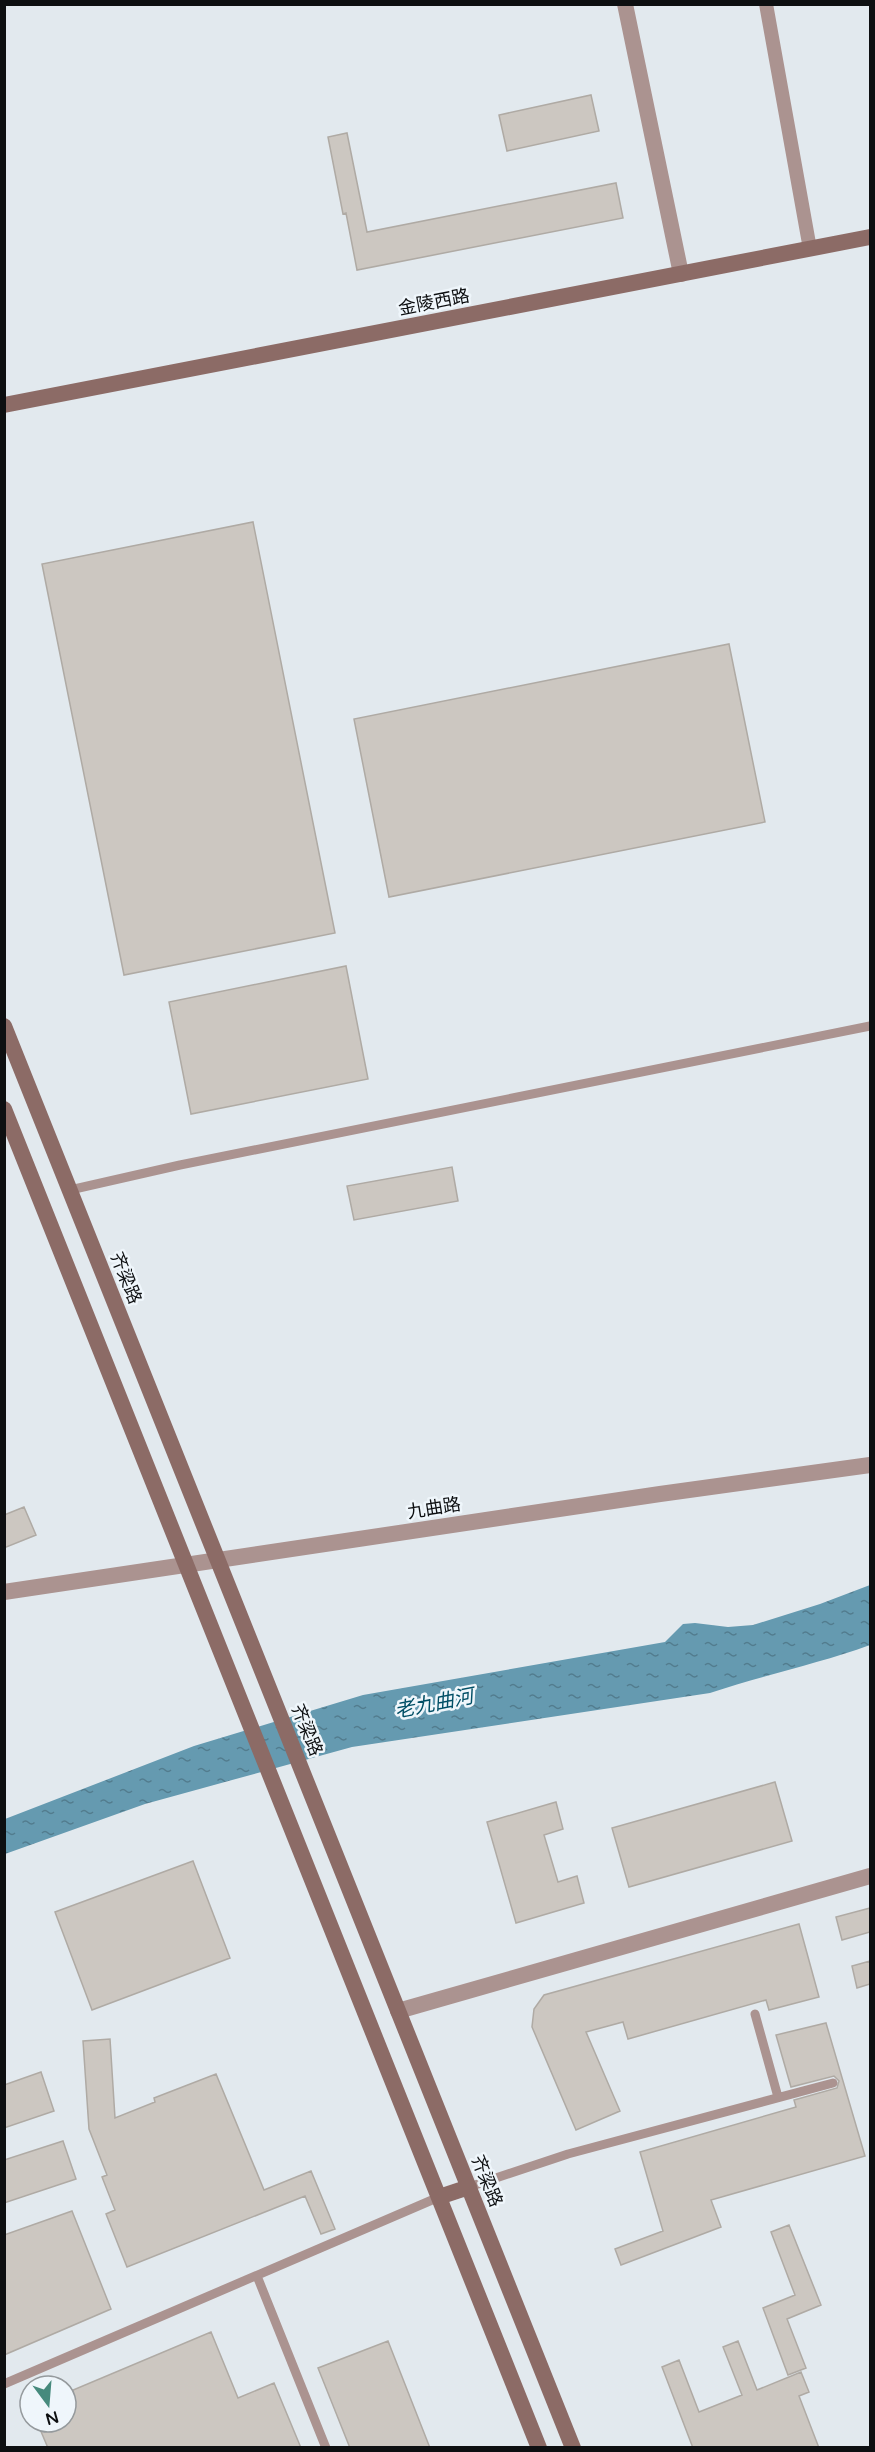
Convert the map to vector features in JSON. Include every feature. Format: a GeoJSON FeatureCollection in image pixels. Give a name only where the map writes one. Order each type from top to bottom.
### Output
{"type":"FeatureCollection","features":[{"type":"Feature","properties":{"kind":"main road","name":"金陵西路"},"geometry":{"type":"LineString","coordinates":[[4,405],[870,237]]}},
{"type":"Feature","properties":{"kind":"main road","name":"齐梁路"},"geometry":{"type":"LineString","coordinates":[[4,1026],[573,2448]]}},
{"type":"Feature","properties":{"kind":"main road"},"geometry":{"type":"LineString","coordinates":[[4,1109],[539,2448]]}},
{"type":"Feature","properties":{"kind":"main road"},"geometry":{"type":"LineString","coordinates":[[439,2197],[469,2187]]}},
{"type":"Feature","properties":{"kind":"street"},"geometry":{"type":"LineString","coordinates":[[625,4],[681,274]]}},
{"type":"Feature","properties":{"kind":"street"},"geometry":{"type":"LineString","coordinates":[[766,4],[810,249]]}},
{"type":"Feature","properties":{"kind":"street","name":"九曲路"},"geometry":{"type":"LineString","coordinates":[[4,1592],[870,1465]]}},
{"type":"Feature","properties":{"kind":"street"},"geometry":{"type":"LineString","coordinates":[[398,2011],[870,1876]]}},
{"type":"Feature","properties":{"kind":"lane"},"geometry":{"type":"LineString","coordinates":[[70,1190],[180,1165],[870,1026]]}},
{"type":"Feature","properties":{"kind":"lane"},"geometry":{"type":"LineString","coordinates":[[754,2014],[778,2097]]}},
{"type":"Feature","properties":{"kind":"lane"},"geometry":{"type":"LineString","coordinates":[[469,2187],[568,2154],[833,2083]]}},
{"type":"Feature","properties":{"kind":"lane"},"geometry":{"type":"LineString","coordinates":[[4,2384],[439,2197]]}},
{"type":"Feature","properties":{"kind":"lane"},"geometry":{"type":"LineString","coordinates":[[256,2276],[326,2448]]}},
{"type":"Feature","properties":{"kind":"water","name":"老九曲河"},"geometry":{"type":"Polygon","coordinates":[[[870,1585],[870,1645],[831,1658],[710,1693],[352,1747],[145,1804],[5,1854],[5,1819],[194,1746],[363,1695],[665,1642],[683,1624],[728,1627],[753,1625],[820,1604],[870,1585]]]}},
{"type":"Feature","properties":{"kind":"building"},"geometry":{"type":"Polygon","coordinates":[[[591,95],[599,131],[507,151],[499,115],[591,95]]]}},
{"type":"Feature","properties":{"kind":"building"},"geometry":{"type":"Polygon","coordinates":[[[347,133],[367,232],[616,183],[623,218],[357,270],[328,137],[347,133]]]}},
{"type":"Feature","properties":{"kind":"building"},"geometry":{"type":"Polygon","coordinates":[[[253,522],[335,933],[124,975],[42,564],[253,522]]]}},
{"type":"Feature","properties":{"kind":"building"},"geometry":{"type":"Polygon","coordinates":[[[729,644],[765,822],[389,897],[354,719],[729,644]]]}},
{"type":"Feature","properties":{"kind":"building"},"geometry":{"type":"Polygon","coordinates":[[[346,966],[368,1079],[191,1114],[169,1002],[346,966]]]}},
{"type":"Feature","properties":{"kind":"building"},"geometry":{"type":"Polygon","coordinates":[[[452,1167],[458,1201],[354,1220],[347,1186],[452,1167]]]}},
{"type":"Feature","properties":{"kind":"building"},"geometry":{"type":"Polygon","coordinates":[[[24,1507],[36,1535],[4,1548],[4,1515],[24,1507]]]}},
{"type":"Feature","properties":{"kind":"building"},"geometry":{"type":"Polygon","coordinates":[[[775,1782],[792,1841],[629,1887],[612,1828],[775,1782]]]}},
{"type":"Feature","properties":{"kind":"building"},"geometry":{"type":"Polygon","coordinates":[[[556,1802],[563,1829],[544,1835],[558,1882],[577,1876],[584,1903],[516,1923],[487,1822],[556,1802]]]}},
{"type":"Feature","properties":{"kind":"building"},"geometry":{"type":"Polygon","coordinates":[[[193,1861],[230,1958],[92,2010],[55,1912],[193,1861]]]}},
{"type":"Feature","properties":{"kind":"building"},"geometry":{"type":"Polygon","coordinates":[[[870,1908],[870,1932],[842,1940],[836,1917],[870,1908]]]}},
{"type":"Feature","properties":{"kind":"building"},"geometry":{"type":"Polygon","coordinates":[[[799,1924],[819,1997],[769,2010],[766,2000],[628,2039],[623,2022],[586,2032],[620,2111],[576,2130],[532,2027],[534,2009],[544,1995],[799,1924]]]}},
{"type":"Feature","properties":{"kind":"building"},"geometry":{"type":"Polygon","coordinates":[[[870,1961],[870,1984],[857,1988],[852,1966],[870,1961]]]}},
{"type":"Feature","properties":{"kind":"building"},"geometry":{"type":"Polygon","coordinates":[[[826,2023],[865,2156],[711,2200],[721,2227],[621,2265],[615,2249],[663,2231],[640,2152],[796,2107],[794,2100],[837,2088],[839,2081],[834,2076],[791,2087],[776,2035],[826,2023]]]}},
{"type":"Feature","properties":{"kind":"building"},"geometry":{"type":"Polygon","coordinates":[[[110,2039],[115,2118],[155,2102],[154,2098],[216,2074],[264,2190],[311,2171],[335,2229],[321,2234],[305,2196],[127,2267],[106,2214],[115,2210],[102,2177],[107,2175],[89,2129],[83,2041],[110,2039]]]}},
{"type":"Feature","properties":{"kind":"building"},"geometry":{"type":"Polygon","coordinates":[[[41,2072],[54,2111],[4,2128],[4,2085],[41,2072]]]}},
{"type":"Feature","properties":{"kind":"building"},"geometry":{"type":"Polygon","coordinates":[[[63,2141],[76,2179],[4,2203],[4,2160],[63,2141]]]}},
{"type":"Feature","properties":{"kind":"building"},"geometry":{"type":"Polygon","coordinates":[[[72,2211],[111,2309],[4,2355],[4,2235],[72,2211]]]}},
{"type":"Feature","properties":{"kind":"building"},"geometry":{"type":"Polygon","coordinates":[[[789,2225],[821,2305],[787,2319],[806,2368],[788,2375],[763,2308],[795,2295],[771,2232],[789,2225]]]}},
{"type":"Feature","properties":{"kind":"building"},"geometry":{"type":"Polygon","coordinates":[[[211,2332],[238,2398],[274,2383],[301,2448],[48,2448],[42,2434],[78,2434],[78,2388],[211,2332]]]}},
{"type":"Feature","properties":{"kind":"building"},"geometry":{"type":"Polygon","coordinates":[[[388,2341],[430,2448],[350,2448],[318,2368],[388,2341]]]}},
{"type":"Feature","properties":{"kind":"building"},"geometry":{"type":"Polygon","coordinates":[[[738,2341],[757,2390],[801,2372],[809,2392],[799,2396],[819,2448],[693,2448],[662,2367],[679,2360],[699,2412],[742,2395],[723,2347],[738,2341]]]}}]}
